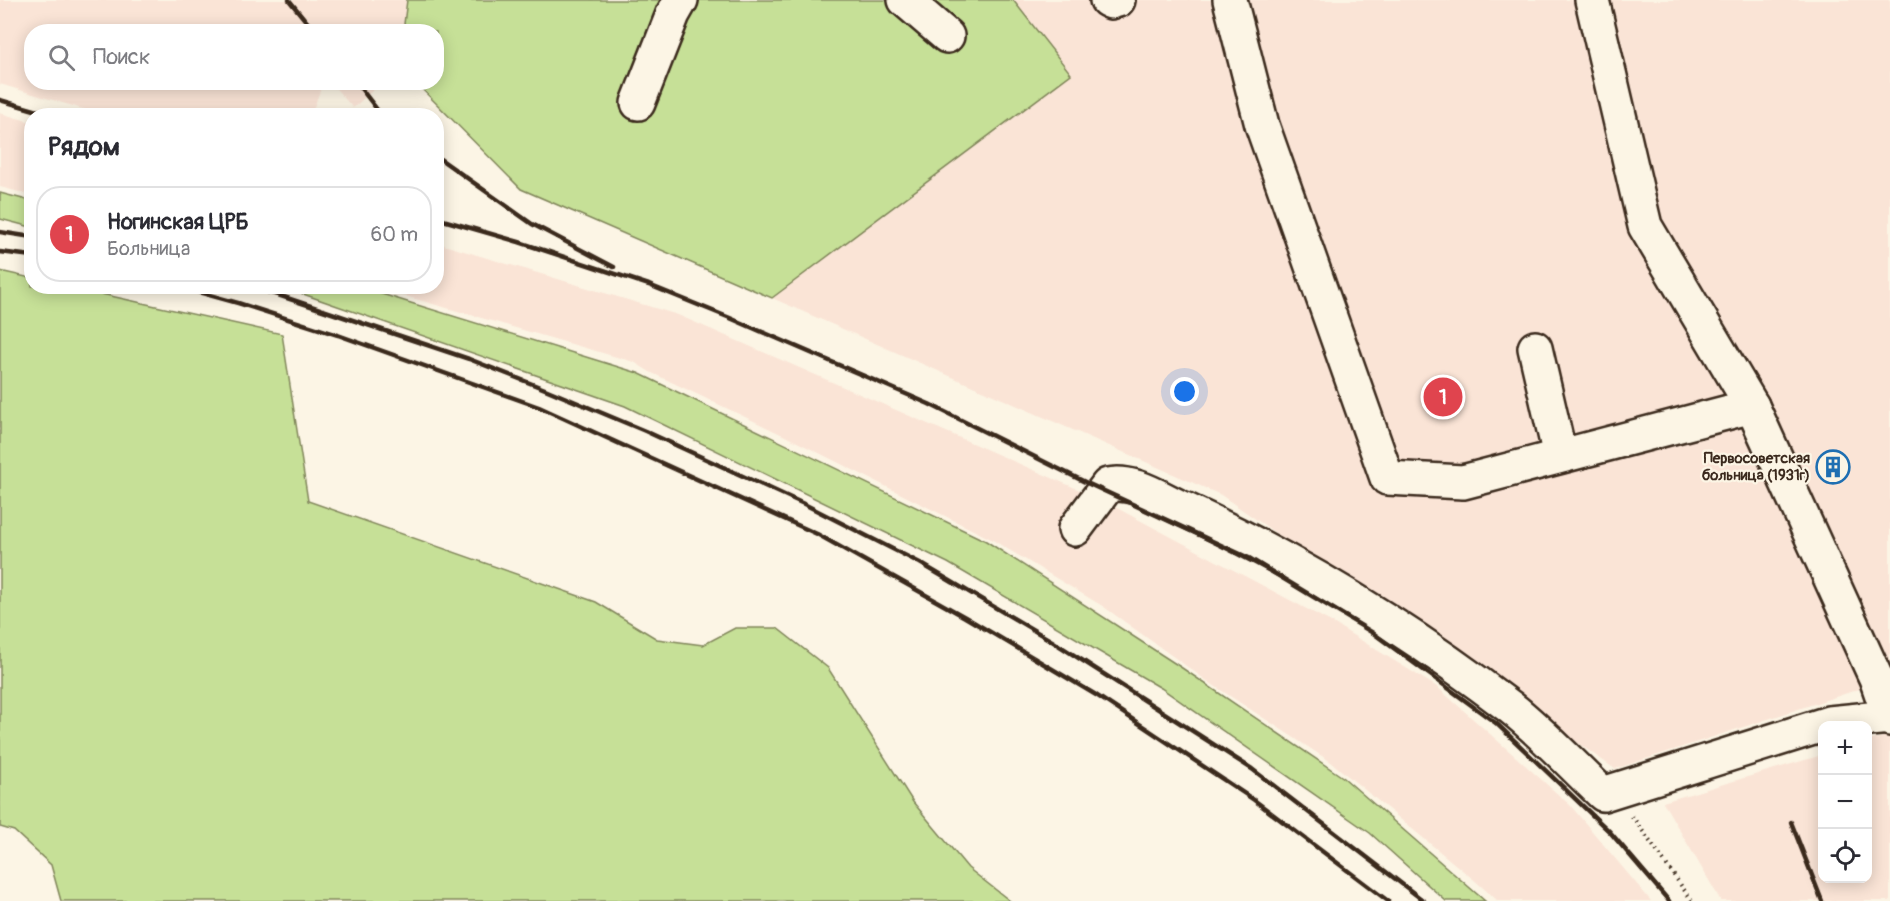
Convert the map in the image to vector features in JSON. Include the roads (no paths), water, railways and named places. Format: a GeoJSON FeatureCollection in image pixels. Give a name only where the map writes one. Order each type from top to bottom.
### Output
{"type":"FeatureCollection","features":[{"type":"Feature","properties":{"kind":"lane"},"geometry":{"type":"LineString","coordinates":[[638,103],[673,14],[681,0]]}},
{"type":"Feature","properties":{"kind":"lane"},"geometry":{"type":"LineString","coordinates":[[905,0],[947,36]]}},
{"type":"Feature","properties":{"kind":"lane"},"geometry":{"type":"LineString","coordinates":[[1107,0],[1111,2],[1118,0]]}},
{"type":"Feature","properties":{"kind":"lane"},"geometry":{"type":"LineString","coordinates":[[1230,0],[1262,125],[1387,478],[1462,482],[1752,405]]}},
{"type":"Feature","properties":{"kind":"lane"},"geometry":{"type":"LineString","coordinates":[[1075,529],[1108,485],[1120,482],[1226,529],[1394,626],[1511,708],[1603,794],[1829,723],[1890,718],[1876,678],[1752,405],[1645,226],[1592,0]]}},
{"type":"Feature","properties":{"kind":"lane"},"geometry":{"type":"LineString","coordinates":[[1535,348],[1560,456]]}},
{"type":"Feature","properties":{"kind":"railway"},"geometry":{"type":"LineString","coordinates":[[289,0],[308,24]]}},
{"type":"Feature","properties":{"kind":"railway"},"geometry":{"type":"LineString","coordinates":[[362,90],[376,108]]}},
{"type":"Feature","properties":{"kind":"railway"},"geometry":{"type":"LineString","coordinates":[[0,100],[28,108]]}},
{"type":"Feature","properties":{"kind":"railway"},"geometry":{"type":"LineString","coordinates":[[444,162],[532,224],[614,267]]}},
{"type":"Feature","properties":{"kind":"railway"},"geometry":{"type":"LineString","coordinates":[[444,220],[519,242],[649,285],[730,318],[929,404],[1089,484],[1249,558],[1373,633],[1497,724],[1610,832],[1669,901]]}},
{"type":"Feature","properties":{"kind":"railway"},"geometry":{"type":"LineString","coordinates":[[0,232],[24,236]]}},
{"type":"Feature","properties":{"kind":"railway"},"geometry":{"type":"LineString","coordinates":[[0,252],[24,255]]}},
{"type":"Feature","properties":{"kind":"railway"},"geometry":{"type":"LineString","coordinates":[[206,294],[338,335],[539,407],[817,534],[965,617],[1096,695],[1254,800],[1388,901]]}},
{"type":"Feature","properties":{"kind":"railway"},"geometry":{"type":"LineString","coordinates":[[275,294],[469,359],[545,389],[645,431],[806,505],[920,563],[1052,641],[1252,769],[1424,901]]}},
{"type":"Feature","properties":{"kind":"railway"},"geometry":{"type":"LineString","coordinates":[[1791,822],[1822,901]]}},
{"type":"Feature","properties":{"kind":"place","name":"Ногинская ЦРБ"},"geometry":{"type":"Point","coordinates":[1443,397]}},
{"type":"Feature","properties":{"kind":"place","name":"Первосоветская больница (1931г)"},"geometry":{"type":"Point","coordinates":[1833,467]}}]}
